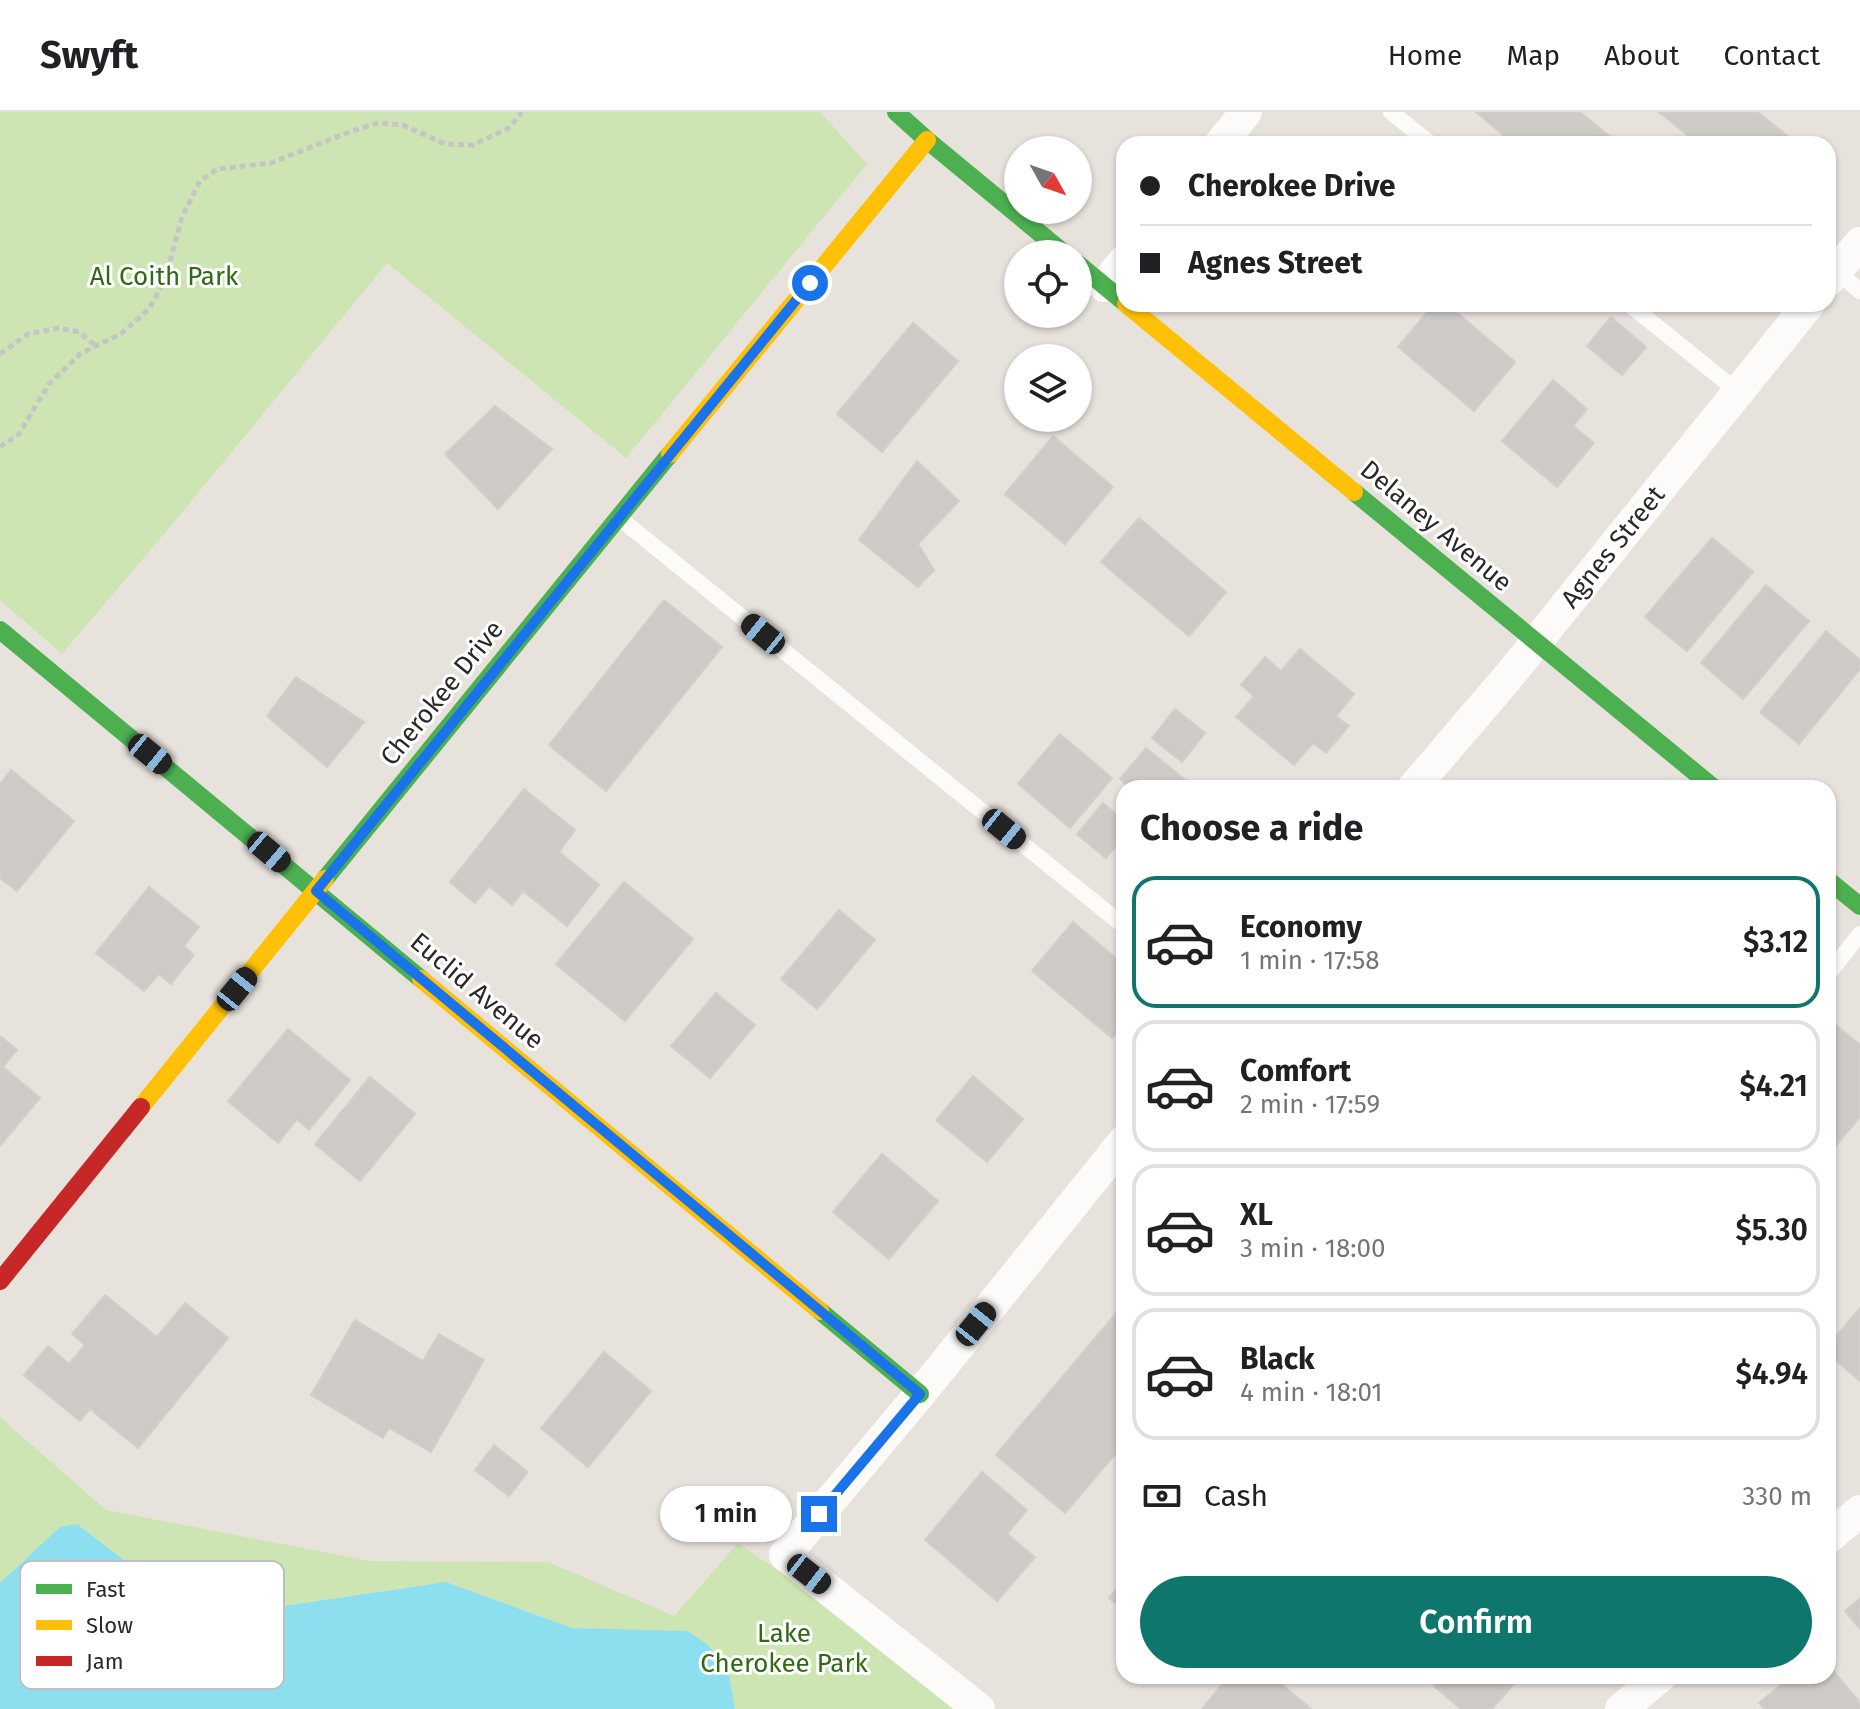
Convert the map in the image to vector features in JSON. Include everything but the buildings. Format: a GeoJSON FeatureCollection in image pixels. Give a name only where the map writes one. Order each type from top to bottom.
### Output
{"type":"FeatureCollection","features":[{"type":"Feature","properties":{"kind":"street"},"geometry":{"type":"LineString","coordinates":[[896,112],[1048,240]]}},
{"type":"Feature","properties":{"kind":"street"},"geometry":{"type":"LineString","coordinates":[[1226,136],[1246,112]]}},
{"type":"Feature","properties":{"kind":"street","name":"Cherokee Drive"},"geometry":{"type":"LineString","coordinates":[[0,1281],[927,140]]}},
{"type":"Feature","properties":{"kind":"street"},"geometry":{"type":"LineString","coordinates":[[1841,281],[1860,243]]}},
{"type":"Feature","properties":{"kind":"street","name":"Delaney Avenue"},"geometry":{"type":"LineString","coordinates":[[1092,276],[1116,295]]}},
{"type":"Feature","properties":{"kind":"street","name":"Delaney Avenue"},"geometry":{"type":"LineString","coordinates":[[1136,312],[1704,780]]}},
{"type":"Feature","properties":{"kind":"street","name":"Agnes Street"},"geometry":{"type":"LineString","coordinates":[[1420,780],[1536,642],[1802,312]]}},
{"type":"Feature","properties":{"kind":"street","name":"Euclid Avenue"},"geometry":{"type":"LineString","coordinates":[[3,638],[316,891],[920,1394]]}},
{"type":"Feature","properties":{"kind":"street"},"geometry":{"type":"LineString","coordinates":[[1836,886],[1860,906]]}},
{"type":"Feature","properties":{"kind":"street"},"geometry":{"type":"LineString","coordinates":[[979,1709],[785,1555],[920,1394],[1116,1151]]}},
{"type":"Feature","properties":{"kind":"street"},"geometry":{"type":"LineString","coordinates":[[1836,1531],[1860,1511]]}},
{"type":"Feature","properties":{"kind":"street"},"geometry":{"type":"LineString","coordinates":[[1621,1709],[1651,1684]]}},
{"type":"Feature","properties":{"kind":"lane"},"geometry":{"type":"LineString","coordinates":[[1391,112],[1421,136]]}},
{"type":"Feature","properties":{"kind":"lane"},"geometry":{"type":"LineString","coordinates":[[1639,312],[1737,391]]}},
{"type":"Feature","properties":{"kind":"lane"},"geometry":{"type":"LineString","coordinates":[[618,517],[1116,920]]}},
{"type":"Feature","properties":{"kind":"lane"},"geometry":{"type":"LineString","coordinates":[[1836,964],[1860,934]]}},
{"type":"Feature","properties":{"kind":"path"},"geometry":{"type":"LineString","coordinates":[[0,447],[19,434],[49,384],[81,353],[121,334],[149,309],[165,280],[182,217],[200,181],[217,169],[271,163],[378,123],[403,125],[445,144],[473,145],[509,128],[522,112]]}},
{"type":"Feature","properties":{"kind":"path"},"geometry":{"type":"LineString","coordinates":[[0,354],[28,334],[58,328],[79,332],[96,346]]}},
{"type":"Feature","properties":{"kind":"green space","name":"Al Coith Park"},"geometry":{"type":"Polygon","coordinates":[[[0,112],[820,112],[867,164],[626,458],[387,263],[62,654],[0,600],[0,112]]]}},
{"type":"Feature","properties":{"kind":"green space","name":"Lake Cherokee Park"},"geometry":{"type":"Polygon","coordinates":[[[0,1417],[106,1510],[370,1561],[548,1562],[674,1616],[738,1543],[818,1598],[955,1709],[735,1709],[727,1663],[688,1631],[572,1628],[446,1582],[284,1606],[284,1561],[125,1561],[77,1524],[20,1561],[0,1583],[0,1417]]]}},
{"type":"Feature","properties":{"kind":"water"},"geometry":{"type":"Polygon","coordinates":[[[77,1524],[125,1561],[24,1561],[60,1527],[77,1524]]]}},
{"type":"Feature","properties":{"kind":"water"},"geometry":{"type":"Polygon","coordinates":[[[20,1564],[20,1689],[284,1689],[284,1606],[446,1582],[572,1628],[688,1631],[727,1663],[735,1709],[0,1709],[0,1583],[20,1564]]]}},
{"type":"Feature","properties":{"kind":"traffic: fast"},"geometry":{"type":"LineString","coordinates":[[896,112],[1048,240]]}},
{"type":"Feature","properties":{"kind":"traffic: fast"},"geometry":{"type":"LineString","coordinates":[[1092,276],[1116,295]]}},
{"type":"Feature","properties":{"kind":"traffic: fast"},"geometry":{"type":"LineString","coordinates":[[325,879],[670,454]]}},
{"type":"Feature","properties":{"kind":"traffic: fast"},"geometry":{"type":"LineString","coordinates":[[1354,492],[1704,780]]}},
{"type":"Feature","properties":{"kind":"traffic: fast"},"geometry":{"type":"LineString","coordinates":[[0,630],[421,979]]}},
{"type":"Feature","properties":{"kind":"traffic: fast"},"geometry":{"type":"LineString","coordinates":[[1836,886],[1860,906]]}},
{"type":"Feature","properties":{"kind":"traffic: fast"},"geometry":{"type":"LineString","coordinates":[[820,1311],[920,1394]]}},
{"type":"Feature","properties":{"kind":"traffic: slow"},"geometry":{"type":"LineString","coordinates":[[670,454],[927,140]]}},
{"type":"Feature","properties":{"kind":"traffic: slow"},"geometry":{"type":"LineString","coordinates":[[1136,312],[1354,492]]}},
{"type":"Feature","properties":{"kind":"traffic: slow"},"geometry":{"type":"LineString","coordinates":[[141,1107],[325,879]]}},
{"type":"Feature","properties":{"kind":"traffic: slow"},"geometry":{"type":"LineString","coordinates":[[421,979],[820,1311]]}},
{"type":"Feature","properties":{"kind":"traffic: jam"},"geometry":{"type":"LineString","coordinates":[[0,1281],[141,1107]]}},
{"type":"Feature","properties":{"kind":"route"},"geometry":{"type":"LineString","coordinates":[[810,283],[316,891],[920,1394],[819,1514]]}}]}
